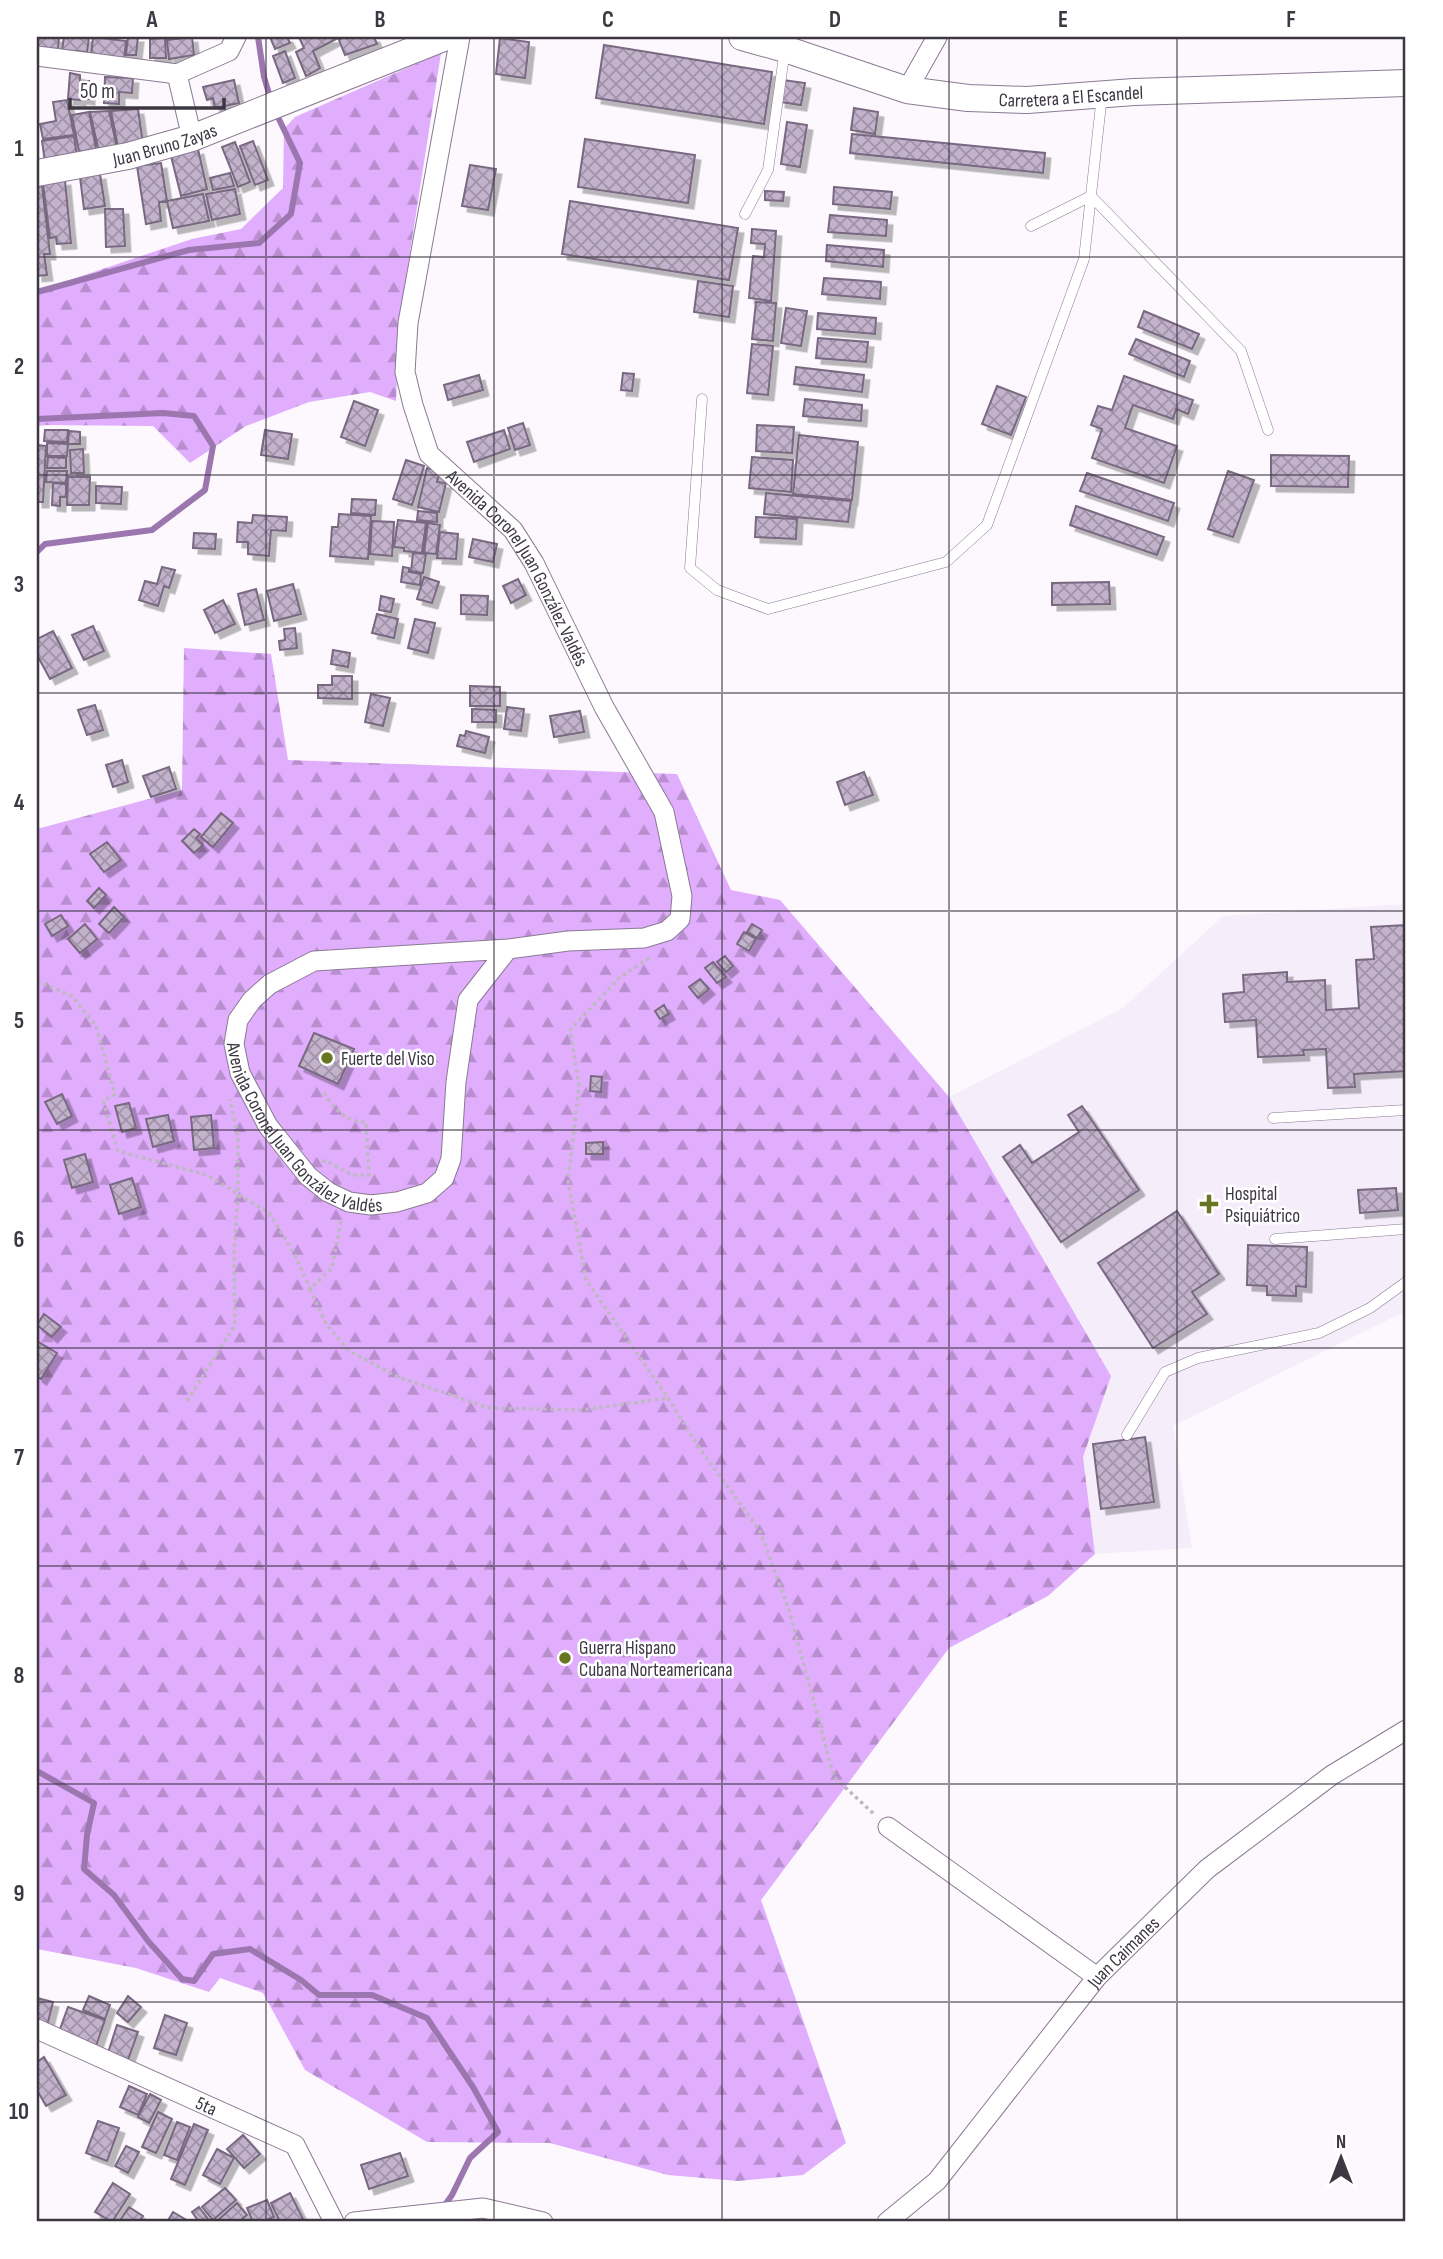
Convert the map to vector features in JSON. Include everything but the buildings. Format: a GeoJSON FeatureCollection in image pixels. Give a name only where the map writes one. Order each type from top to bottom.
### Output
{"type":"FeatureCollection","features":[{"type":"Feature","properties":{"kind":"street"},"geometry":{"type":"LineString","coordinates":[[37,56],[177,74],[229,51],[236,37]]}},
{"type":"Feature","properties":{"kind":"street","name":"Juan Bruno Zayas"},"geometry":{"type":"LineString","coordinates":[[37,173],[128,156],[192,138],[446,37]]}},
{"type":"Feature","properties":{"kind":"street","name":"Avenida Coronel Juan González Valdés"},"geometry":{"type":"LineString","coordinates":[[460,37],[408,323],[405,372],[412,404],[429,454],[513,530],[534,562],[604,707],[664,812],[682,896],[680,919],[667,931],[644,938],[314,961],[270,984],[252,1000],[239,1020],[234,1044],[240,1073],[268,1126],[307,1176],[328,1192],[349,1202],[371,1205],[397,1202],[427,1193],[444,1178],[451,1159],[456,1082],[468,1000],[508,949]]}},
{"type":"Feature","properties":{"kind":"street","name":"Carretera a El Escandel"},"geometry":{"type":"LineString","coordinates":[[743,37],[907,90],[968,98],[1027,100],[1102,94],[1406,83]]}},
{"type":"Feature","properties":{"kind":"street"},"geometry":{"type":"LineString","coordinates":[[907,90],[937,37]]}},
{"type":"Feature","properties":{"kind":"street"},"geometry":{"type":"LineString","coordinates":[[177,74],[192,138]]}},
{"type":"Feature","properties":{"kind":"street","name":"Juan Caimanes"},"geometry":{"type":"LineString","coordinates":[[887,2222],[937,2180],[1097,1977],[1207,1869],[1332,1775],[1406,1730]]}},
{"type":"Feature","properties":{"kind":"street"},"geometry":{"type":"LineString","coordinates":[[888,1827],[1097,1977]]}},
{"type":"Feature","properties":{"kind":"street","name":"5ta"},"geometry":{"type":"LineString","coordinates":[[37,2029],[295,2145],[334,2222]]}},
{"type":"Feature","properties":{"kind":"street"},"geometry":{"type":"LineString","coordinates":[[354,2222],[483,2208],[543,2222]]}},
{"type":"Feature","properties":{"kind":"lane"},"geometry":{"type":"LineString","coordinates":[[745,214],[768,170],[785,49]]}},
{"type":"Feature","properties":{"kind":"lane"},"geometry":{"type":"LineString","coordinates":[[702,399],[690,568],[717,590],[768,609],[946,562],[987,525],[1084,259],[1102,94]]}},
{"type":"Feature","properties":{"kind":"lane"},"geometry":{"type":"LineString","coordinates":[[1031,226],[1091,196]]}},
{"type":"Feature","properties":{"kind":"lane"},"geometry":{"type":"LineString","coordinates":[[1091,196],[1241,351],[1268,430]]}},
{"type":"Feature","properties":{"kind":"lane"},"geometry":{"type":"LineString","coordinates":[[1273,1118],[1406,1110]]}},
{"type":"Feature","properties":{"kind":"lane"},"geometry":{"type":"LineString","coordinates":[[1275,1239],[1406,1229]]}},
{"type":"Feature","properties":{"kind":"lane"},"geometry":{"type":"LineString","coordinates":[[1127,1435],[1165,1372],[1198,1358],[1319,1333],[1370,1308],[1406,1282]]}},
{"type":"Feature","properties":{"kind":"path"},"geometry":{"type":"LineString","coordinates":[[654,955],[619,978],[570,1030],[579,1086],[568,1180],[586,1280],[668,1398],[698,1447],[760,1531],[793,1623],[834,1777],[888,1827]]}},
{"type":"Feature","properties":{"kind":"path"},"geometry":{"type":"LineString","coordinates":[[37,981],[72,996],[96,1026],[114,1094],[103,1101],[118,1152],[207,1175],[269,1213],[295,1255],[326,1324],[349,1351],[398,1377],[489,1408],[582,1410],[668,1398]]}},
{"type":"Feature","properties":{"kind":"path"},"geometry":{"type":"LineString","coordinates":[[302,1169],[315,1161],[326,1161],[352,1175],[369,1175],[366,1122],[354,1122],[335,1110],[322,1090]]}},
{"type":"Feature","properties":{"kind":"path"},"geometry":{"type":"LineString","coordinates":[[187,1401],[235,1325],[234,1255],[238,1138],[229,1096]]}},
{"type":"Feature","properties":{"kind":"path"},"geometry":{"type":"LineString","coordinates":[[310,1289],[332,1268],[339,1225],[349,1202]]}},
{"type":"Feature","properties":{"kind":"shaded area","name":"Hospital Psiquiátrico"},"geometry":{"type":"Polygon","coordinates":[[[1406,904],[1406,1311],[1173,1426],[1192,1548],[1095,1554],[1083,1457],[1111,1376],[949,1097],[1123,1008],[1223,916],[1406,904]]]}},
{"type":"Feature","properties":{"kind":"green space"},"geometry":{"type":"Polygon","coordinates":[[[441,53],[399,323],[396,401],[370,392],[309,402],[246,426],[190,463],[153,426],[37,426],[37,291],[192,239],[241,229],[283,188],[284,129],[295,117],[441,53]]]}},
{"type":"Feature","properties":{"kind":"green space"},"geometry":{"type":"Polygon","coordinates":[[[184,648],[271,654],[288,760],[677,774],[731,890],[780,900],[949,1097],[1111,1376],[1083,1457],[1095,1554],[1048,1596],[949,1648],[761,1900],[846,2143],[803,2175],[738,2181],[668,2175],[550,2143],[427,2142],[305,2070],[263,1993],[220,1978],[209,1992],[136,1968],[37,1949],[37,829],[182,790],[184,648]]]}},
{"type":"Feature","properties":{"kind":"waterway"},"geometry":{"type":"LineString","coordinates":[[258,37],[264,77],[271,100]]}},
{"type":"Feature","properties":{"kind":"waterway"},"geometry":{"type":"LineString","coordinates":[[37,292],[189,250],[259,243],[291,214],[300,163],[276,113]]}},
{"type":"Feature","properties":{"kind":"waterway"},"geometry":{"type":"LineString","coordinates":[[37,419],[163,413],[194,416],[213,446],[205,490],[152,530],[45,544],[37,552]]}},
{"type":"Feature","properties":{"kind":"waterway"},"geometry":{"type":"LineString","coordinates":[[37,1771],[94,1803],[87,1835],[84,1869],[114,1895],[148,1941],[182,1979],[194,1981],[213,1954],[250,1949],[301,1980],[319,1995],[372,1995],[427,2018],[473,2087],[498,2132],[470,2158],[442,2209]]}},
{"type":"Feature","properties":{"kind":"place","name":"Fuerte del Viso"},"geometry":{"type":"Point","coordinates":[327,1058]}},
{"type":"Feature","properties":{"kind":"place","name":"Hospital Psiquiátrico"},"geometry":{"type":"Point","coordinates":[1209,1204]}},
{"type":"Feature","properties":{"kind":"place","name":"Guerra Hispano Cubana Norteamericana"},"geometry":{"type":"Point","coordinates":[565,1658]}}]}
